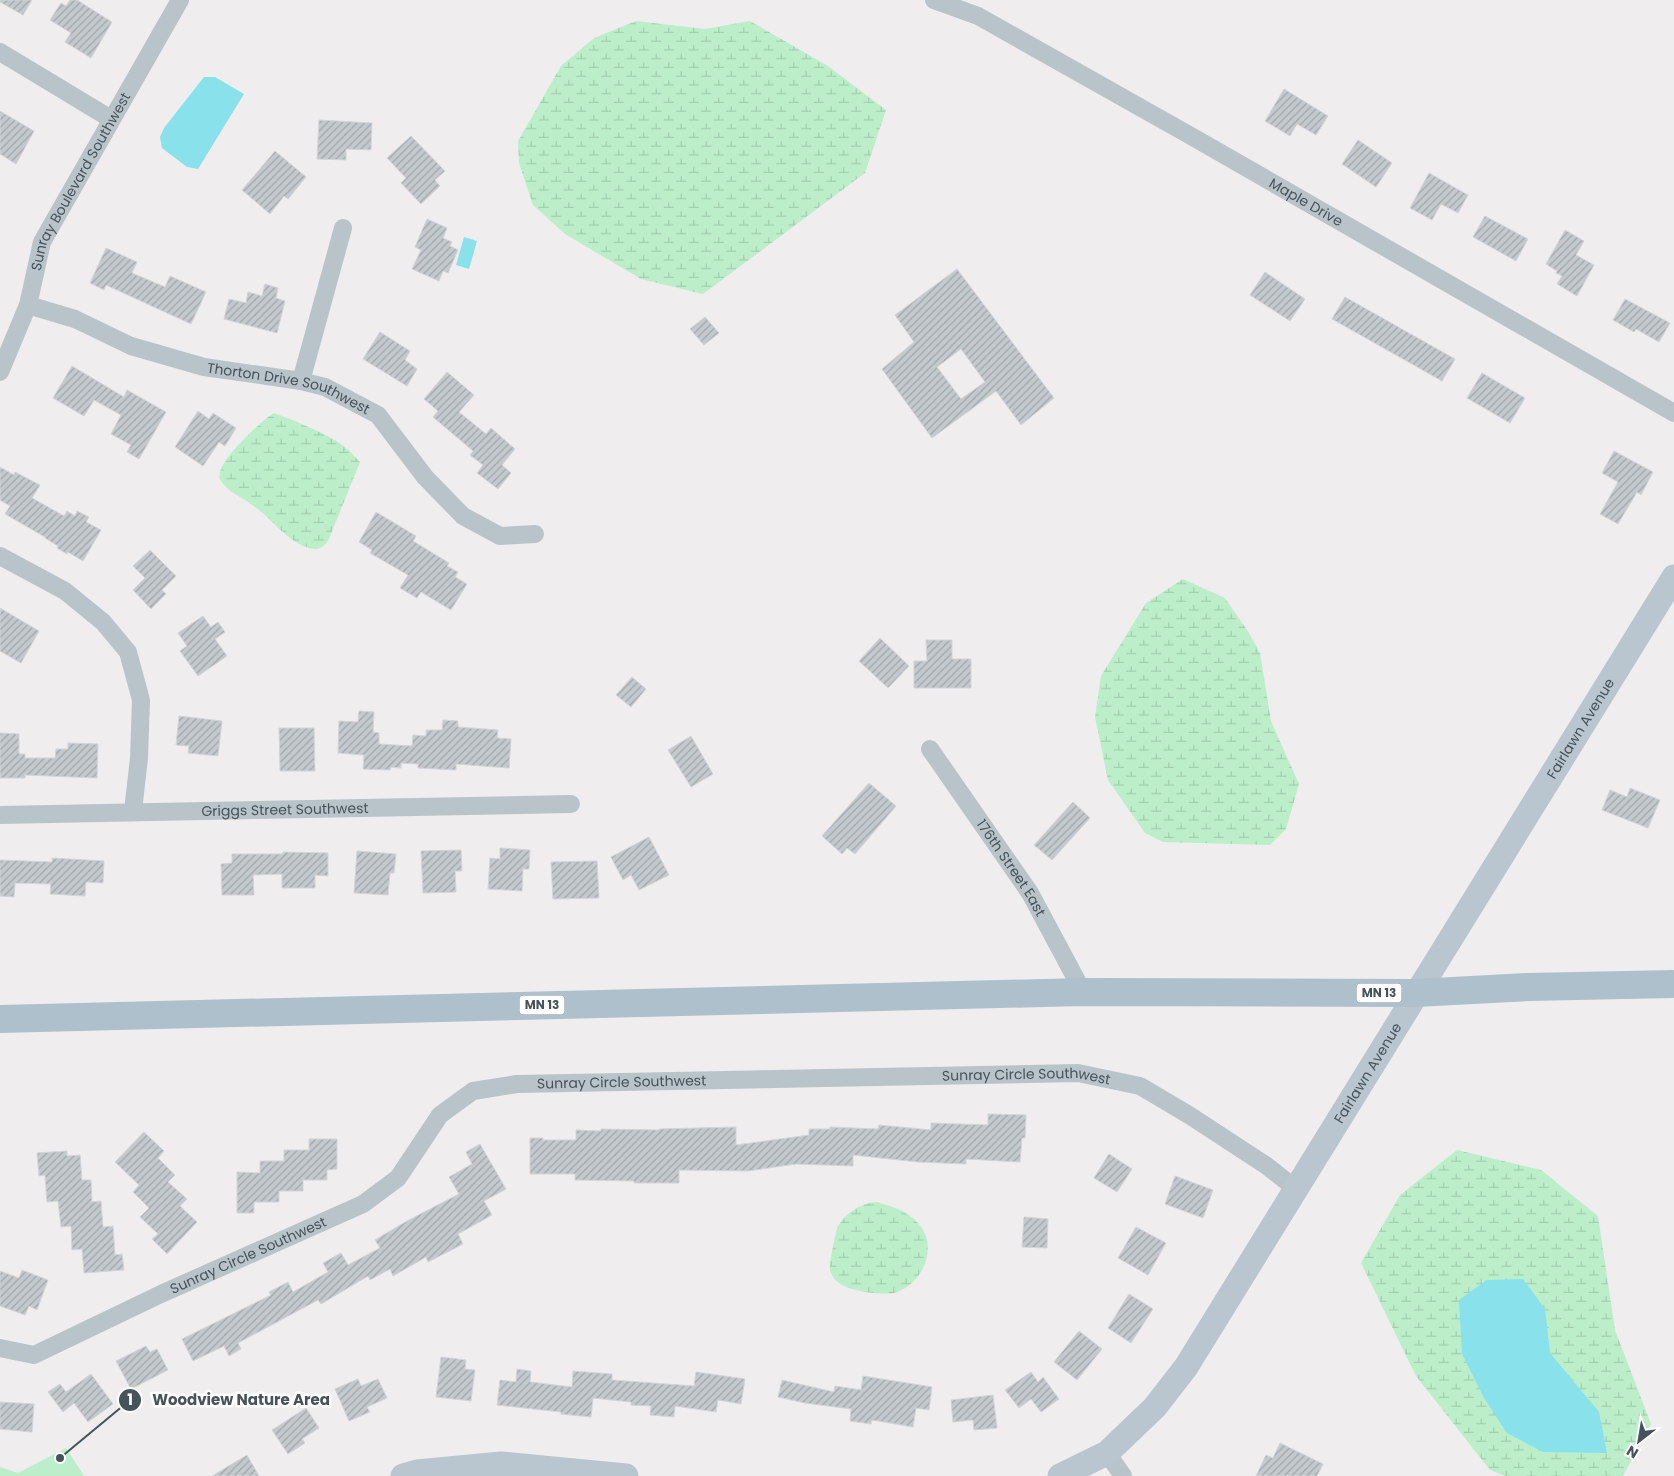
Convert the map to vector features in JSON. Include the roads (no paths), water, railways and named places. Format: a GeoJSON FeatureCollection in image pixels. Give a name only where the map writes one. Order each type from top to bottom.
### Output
{"type":"FeatureCollection","features":[{"type":"Feature","properties":{"kind":"main road","name":"MN 13"},"geometry":{"type":"LineString","coordinates":[[0,1019],[1083,992],[1416,993],[1528,987],[1674,984]]}},
{"type":"Feature","properties":{"kind":"street","name":"Sunray Boulevard Southwest"},"geometry":{"type":"LineString","coordinates":[[0,372],[28,305],[42,242],[180,0]]}},
{"type":"Feature","properties":{"kind":"street","name":"Maple Drive"},"geometry":{"type":"LineString","coordinates":[[934,0],[978,16],[1674,413]]}},
{"type":"Feature","properties":{"kind":"street"},"geometry":{"type":"LineString","coordinates":[[0,52],[111,119]]}},
{"type":"Feature","properties":{"kind":"street"},"geometry":{"type":"LineString","coordinates":[[300,381],[343,228]]}},
{"type":"Feature","properties":{"kind":"street","name":"Thorton Drive Southwest"},"geometry":{"type":"LineString","coordinates":[[28,305],[75,319],[131,346],[195,365],[300,381],[325,388],[378,415],[425,477],[463,516],[500,536],[535,534]]}},
{"type":"Feature","properties":{"kind":"street"},"geometry":{"type":"LineString","coordinates":[[0,556],[65,591],[103,622],[128,652],[141,700],[139,758],[133,812]]}},
{"type":"Feature","properties":{"kind":"street","name":"Fairlawn Avenue"},"geometry":{"type":"LineString","coordinates":[[1060,1476],[1107,1453],[1156,1407],[1186,1367],[1674,577]]}},
{"type":"Feature","properties":{"kind":"street","name":"176th Street East"},"geometry":{"type":"LineString","coordinates":[[930,750],[1030,893],[1083,992]]}},
{"type":"Feature","properties":{"kind":"street","name":"Griggs Street Southwest"},"geometry":{"type":"LineString","coordinates":[[0,815],[571,804]]}},
{"type":"Feature","properties":{"kind":"street","name":"Sunray Circle Southwest"},"geometry":{"type":"LineString","coordinates":[[0,1348],[34,1356],[161,1294],[363,1204],[398,1178],[440,1115],[473,1090],[517,1084],[1078,1074],[1140,1086],[1189,1114],[1267,1166],[1296,1189]]}},
{"type":"Feature","properties":{"kind":"street"},"geometry":{"type":"LineString","coordinates":[[1107,1453],[1123,1476]]}},
{"type":"Feature","properties":{"kind":"street"},"geometry":{"type":"LineString","coordinates":[[403,1476],[417,1472],[501,1464],[626,1476]]}},
{"type":"Feature","properties":{"kind":"water"},"geometry":{"type":"Polygon","coordinates":[[[204,77],[215,77],[244,94],[198,169],[187,167],[162,148],[160,137],[164,128],[204,77]]]}},
{"type":"Feature","properties":{"kind":"water"},"geometry":{"type":"Polygon","coordinates":[[[464,237],[477,241],[469,269],[456,265],[464,237]]]}},
{"type":"Feature","properties":{"kind":"water"},"geometry":{"type":"Polygon","coordinates":[[[1523,1279],[1545,1309],[1550,1353],[1599,1412],[1607,1453],[1543,1452],[1507,1433],[1484,1398],[1462,1354],[1459,1300],[1487,1280],[1523,1279]]]}},
{"type":"Feature","properties":{"kind":"place","name":"Woodview Nature Area"},"geometry":{"type":"Point","coordinates":[60,1458]}}]}
